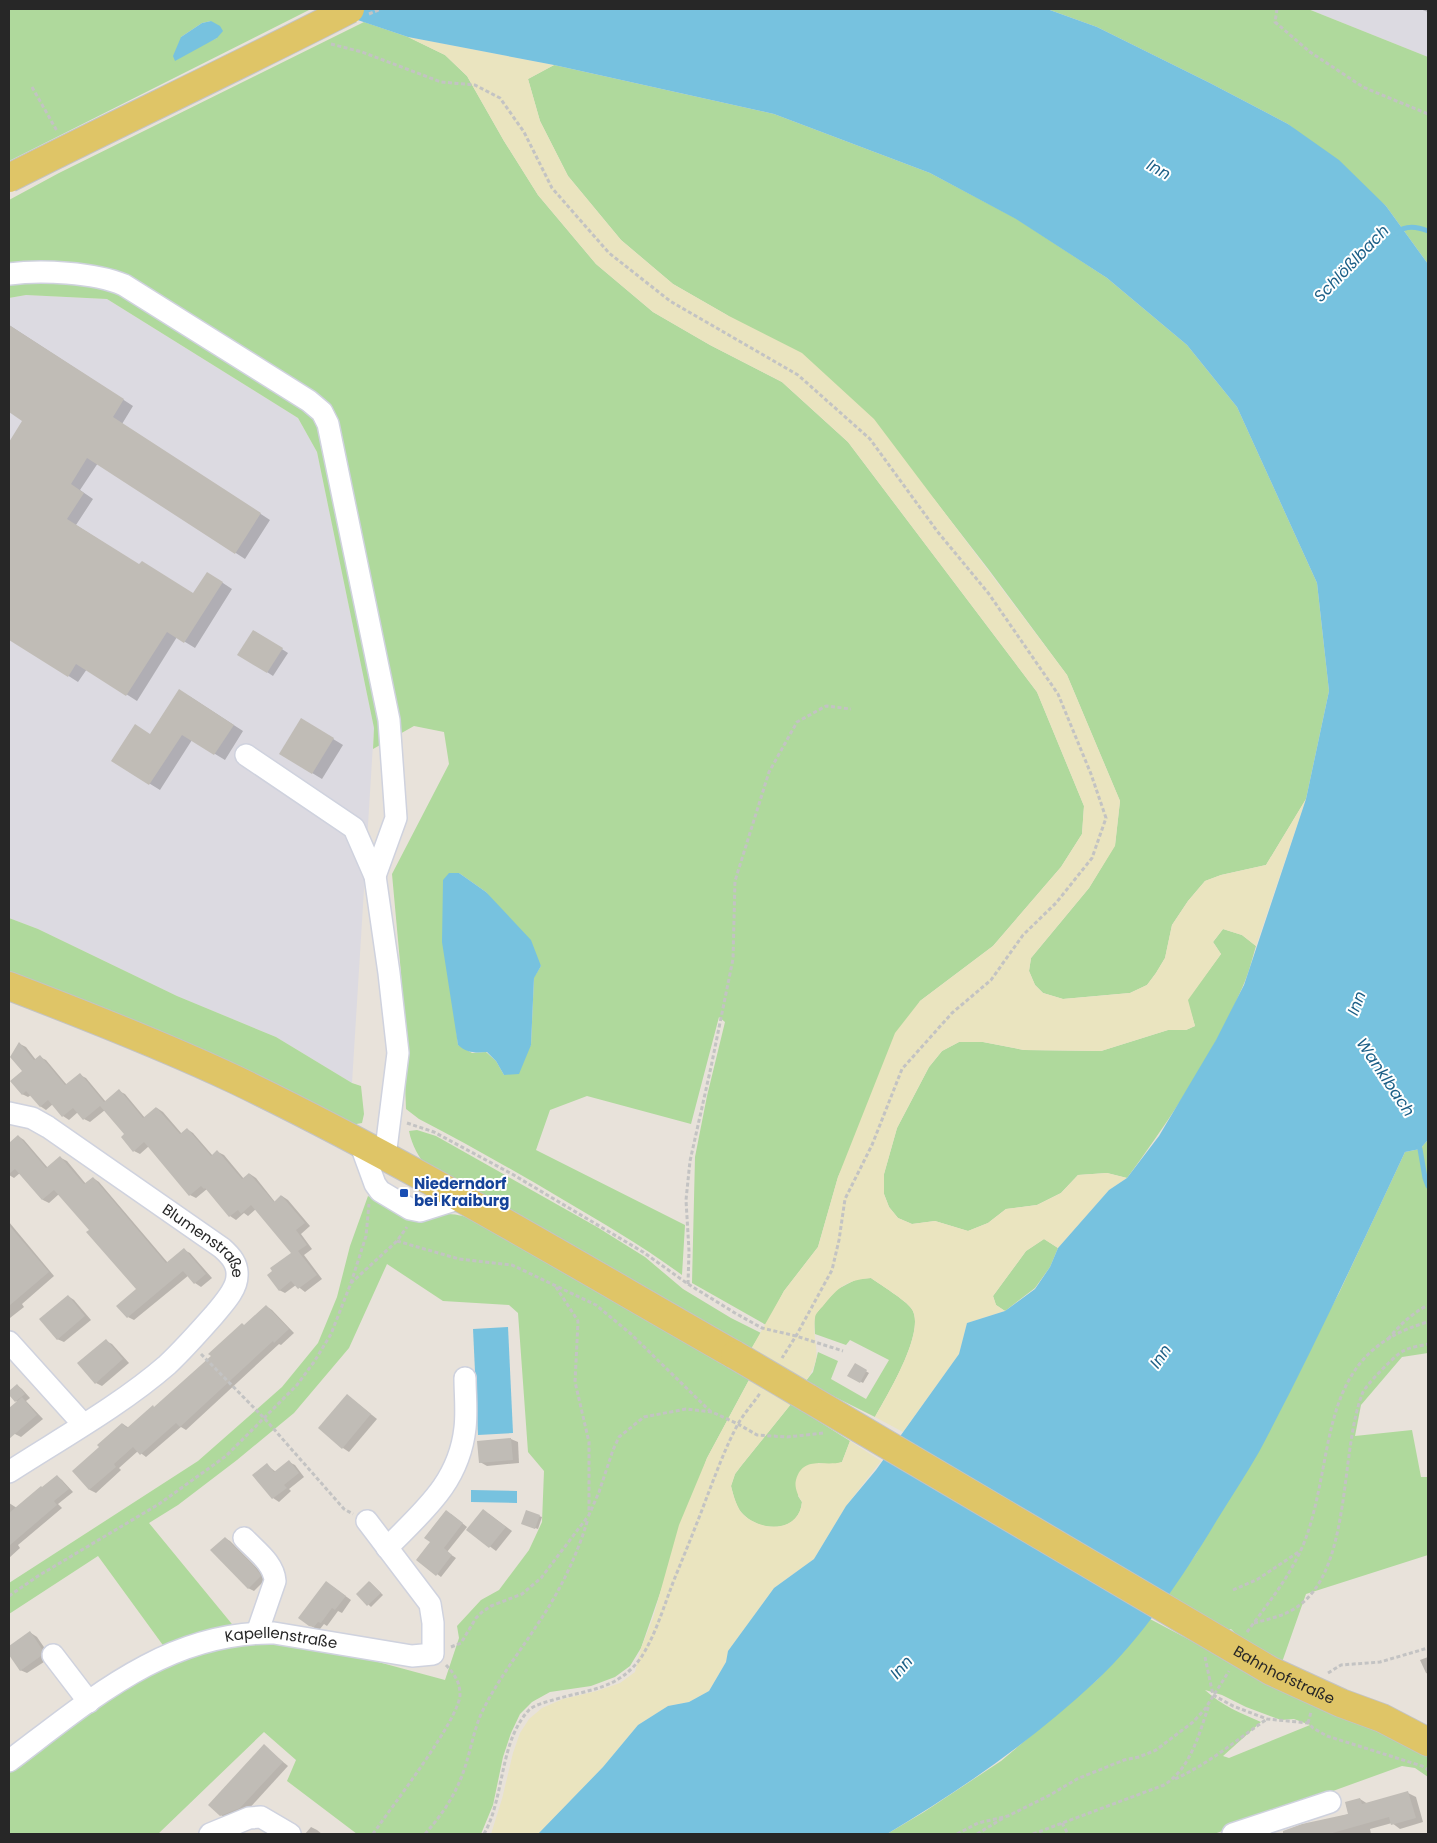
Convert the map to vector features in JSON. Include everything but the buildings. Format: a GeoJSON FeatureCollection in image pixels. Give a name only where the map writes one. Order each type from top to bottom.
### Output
{"type":"FeatureCollection","features":[{"type":"Feature","properties":{"kind":"main road"},"geometry":{"type":"LineString","coordinates":[[9,178],[350,9]]}},
{"type":"Feature","properties":{"kind":"main road","name":"Bahnhofstraße"},"geometry":{"type":"LineString","coordinates":[[9,986],[134,1035],[235,1080],[386,1157],[461,1198],[808,1398],[840,1427],[1271,1671],[1382,1718],[1428,1742]]}},
{"type":"Feature","properties":{"kind":"main road","name":"Bahnhofstraße"},"geometry":{"type":"LineString","coordinates":[[1382,1718],[1404,1718],[1428,1722]]}},
{"type":"Feature","properties":{"kind":"street"},"geometry":{"type":"LineString","coordinates":[[9,274],[45,272],[111,279],[124,284],[309,401],[322,412],[328,424],[389,720],[396,818],[375,876]]}},
{"type":"Feature","properties":{"kind":"street"},"geometry":{"type":"LineString","coordinates":[[246,754],[354,828],[375,876],[398,1053],[386,1157]]}},
{"type":"Feature","properties":{"kind":"street","name":"Blumenstraße"},"geometry":{"type":"LineString","coordinates":[[9,1113],[32,1118],[48,1127],[230,1254],[236,1265],[237,1282],[223,1304],[190,1342],[147,1381],[9,1472]]}},
{"type":"Feature","properties":{"kind":"street"},"geometry":{"type":"LineString","coordinates":[[360,1144],[375,1184],[380,1191],[410,1209],[420,1211],[461,1198]]}},
{"type":"Feature","properties":{"kind":"street"},"geometry":{"type":"LineString","coordinates":[[9,1342],[82,1424]]}},
{"type":"Feature","properties":{"kind":"street"},"geometry":{"type":"LineString","coordinates":[[387,1548],[432,1502],[449,1480],[460,1455],[465,1428],[465,1378]]}},
{"type":"Feature","properties":{"kind":"street"},"geometry":{"type":"LineString","coordinates":[[362,1519],[430,1604],[433,1623],[433,1654]]}},
{"type":"Feature","properties":{"kind":"street"},"geometry":{"type":"LineString","coordinates":[[244,1538],[271,1566],[275,1574],[275,1581],[257,1633]]}},
{"type":"Feature","properties":{"kind":"street","name":"Kapellenstraße"},"geometry":{"type":"LineString","coordinates":[[9,1761],[89,1702],[146,1665],[180,1649],[214,1639],[257,1633],[296,1635],[412,1656],[433,1654]]}},
{"type":"Feature","properties":{"kind":"street"},"geometry":{"type":"LineString","coordinates":[[53,1655],[89,1702]]}},
{"type":"Feature","properties":{"kind":"street"},"geometry":{"type":"LineString","coordinates":[[1234,1834],[1330,1802]]}},
{"type":"Feature","properties":{"kind":"street"},"geometry":{"type":"LineString","coordinates":[[210,1834],[249,1818],[261,1817],[290,1834]]}},
{"type":"Feature","properties":{"kind":"path"},"geometry":{"type":"LineString","coordinates":[[1277,9],[1275,22],[1310,52],[1363,87],[1428,114]]}},
{"type":"Feature","properties":{"kind":"path"},"geometry":{"type":"LineString","coordinates":[[326,42],[362,52],[441,82],[475,85],[500,98],[524,132],[552,188],[609,254],[670,301],[798,375],[870,439],[937,531],[989,594],[1058,694],[1091,774],[1106,818],[1092,858],[1056,902],[1023,935],[991,980],[952,1013],[902,1069],[872,1145],[845,1199],[832,1270],[796,1336],[781,1359]]}},
{"type":"Feature","properties":{"kind":"path"},"geometry":{"type":"LineString","coordinates":[[32,87],[58,132]]}},
{"type":"Feature","properties":{"kind":"path"},"geometry":{"type":"LineString","coordinates":[[688,1284],[690,1251],[686,1200],[690,1161],[733,959],[735,881],[768,772],[797,722],[826,706],[851,709]]}},
{"type":"Feature","properties":{"kind":"path"},"geometry":{"type":"LineString","coordinates":[[390,1125],[407,1123],[434,1132],[512,1174],[643,1252],[688,1284],[762,1328],[796,1336],[842,1351]]}},
{"type":"Feature","properties":{"kind":"path"},"geometry":{"type":"LineString","coordinates":[[9,1596],[38,1576],[190,1484],[226,1456],[297,1385],[331,1334],[351,1283],[366,1236],[370,1203],[375,1184]]}},
{"type":"Feature","properties":{"kind":"path"},"geometry":{"type":"LineString","coordinates":[[351,1283],[397,1242],[420,1211]]}},
{"type":"Feature","properties":{"kind":"path"},"geometry":{"type":"LineString","coordinates":[[397,1242],[459,1259],[512,1265],[596,1305],[631,1334],[712,1412]]}},
{"type":"Feature","properties":{"kind":"path"},"geometry":{"type":"LineString","coordinates":[[373,1834],[442,1734],[456,1710],[460,1697],[459,1683],[456,1676],[433,1654],[461,1643],[476,1618],[482,1612],[491,1606],[522,1594],[541,1578],[589,1515],[589,1442],[575,1382],[578,1320],[556,1287]]}},
{"type":"Feature","properties":{"kind":"path"},"geometry":{"type":"LineString","coordinates":[[1386,1342],[1401,1323],[1428,1305]]}},
{"type":"Feature","properties":{"kind":"path"},"geometry":{"type":"LineString","coordinates":[[977,1834],[1076,1779],[1124,1760],[1139,1757],[1156,1750],[1193,1722],[1205,1709],[1254,1623],[1281,1586],[1308,1533],[1343,1389],[1370,1352],[1399,1334],[1428,1322]]}},
{"type":"Feature","properties":{"kind":"path"},"geometry":{"type":"LineString","coordinates":[[190,1342],[265,1419],[344,1509],[362,1519]]}},
{"type":"Feature","properties":{"kind":"path"},"geometry":{"type":"LineString","coordinates":[[1254,1623],[1280,1616],[1298,1607],[1313,1592],[1324,1576],[1333,1547],[1355,1424],[1364,1391],[1387,1364],[1403,1351],[1428,1344]]}},
{"type":"Feature","properties":{"kind":"path"},"geometry":{"type":"LineString","coordinates":[[484,1834],[499,1797],[504,1767],[512,1740],[520,1723],[530,1709],[546,1702],[605,1686],[629,1673],[643,1654],[720,1464],[738,1424],[761,1391]]}},
{"type":"Feature","properties":{"kind":"path"},"geometry":{"type":"LineString","coordinates":[[425,1834],[451,1799],[463,1771],[483,1710],[496,1686],[538,1624],[556,1593],[580,1543],[619,1437],[644,1417],[686,1409],[712,1412],[757,1435],[787,1437],[840,1427]]}},
{"type":"Feature","properties":{"kind":"path"},"geometry":{"type":"LineString","coordinates":[[1234,1590],[1258,1579],[1300,1551]]}},
{"type":"Feature","properties":{"kind":"path"},"geometry":{"type":"LineString","coordinates":[[1328,1673],[1341,1665],[1380,1662],[1428,1648]]}},
{"type":"Feature","properties":{"kind":"path"},"geometry":{"type":"LineString","coordinates":[[1170,1782],[1184,1767],[1213,1695],[1204,1655]]}},
{"type":"Feature","properties":{"kind":"path"},"geometry":{"type":"LineString","coordinates":[[1213,1695],[1233,1706],[1267,1719],[1308,1723],[1327,1736],[1422,1766],[1428,1770]]}},
{"type":"Feature","properties":{"kind":"path"},"geometry":{"type":"LineString","coordinates":[[1308,1723],[1312,1711]]}},
{"type":"Feature","properties":{"kind":"path"},"geometry":{"type":"LineString","coordinates":[[1033,1834],[1164,1785],[1194,1771],[1267,1719]]}},
{"type":"Feature","properties":{"kind":"path"},"geometry":{"type":"LineString","coordinates":[[957,1834],[978,1823],[1008,1816]]}},
{"type":"Feature","properties":{"kind":"path"},"geometry":{"type":"LineString","coordinates":[[1062,1823],[1068,1834]]}},
{"type":"Feature","properties":{"kind":"shaded area"},"geometry":{"type":"Polygon","coordinates":[[[1308,9],[1428,9],[1428,57],[1308,9]]]}},
{"type":"Feature","properties":{"kind":"shaded area"},"geometry":{"type":"Polygon","coordinates":[[[26,295],[107,299],[298,418],[317,452],[374,728],[352,1083],[276,1037],[177,996],[38,929],[9,918],[9,298],[26,295]]]}},
{"type":"Feature","properties":{"kind":"green space"},"geometry":{"type":"Polygon","coordinates":[[[9,9],[311,9],[9,161],[9,9]],[[211,21],[202,23],[181,37],[204,44],[217,38],[211,21]]]}},
{"type":"Feature","properties":{"kind":"green space"},"geometry":{"type":"Polygon","coordinates":[[[1047,9],[1308,9],[1428,57],[1428,264],[1386,206],[1288,124],[1097,27],[1047,9]]]}},
{"type":"Feature","properties":{"kind":"green space"},"geometry":{"type":"Polygon","coordinates":[[[364,22],[408,37],[445,55],[467,76],[504,141],[538,195],[596,264],[653,312],[710,345],[782,382],[848,442],[1037,692],[1084,806],[1082,834],[1061,867],[993,946],[920,1001],[838,1177],[818,1247],[784,1291],[766,1325],[692,1283],[695,1157],[707,1096],[725,1022],[719,1017],[691,1124],[587,1096],[550,1110],[536,1150],[685,1225],[682,1275],[608,1226],[509,1168],[419,1119],[406,1109],[401,973],[392,874],[449,764],[444,732],[414,726],[373,749],[374,728],[317,452],[298,418],[107,299],[26,295],[9,298],[9,200],[59,173],[364,22]],[[449,873],[455,1019],[458,1045],[472,1053],[486,1052],[496,1061],[504,1075],[531,1045],[534,977],[541,966],[486,892],[459,873],[449,873]]]}},
{"type":"Feature","properties":{"kind":"green space"},"geometry":{"type":"Polygon","coordinates":[[[554,65],[774,114],[930,173],[1017,219],[1107,278],[1187,345],[1237,407],[1317,583],[1329,691],[1306,799],[1266,865],[1221,875],[1205,881],[1188,901],[1172,925],[1165,958],[1147,985],[1130,993],[1063,999],[1043,993],[1035,985],[1029,971],[1031,958],[1089,888],[1115,845],[1120,801],[1067,675],[934,499],[727,315],[673,284],[621,240],[568,176],[540,121],[528,79],[554,65]]]}},
{"type":"Feature","properties":{"kind":"green space"},"geometry":{"type":"Polygon","coordinates":[[[9,918],[38,929],[177,996],[276,1037],[352,1083],[361,1086],[364,1114],[362,1123],[351,1125],[9,976],[9,918]]]}},
{"type":"Feature","properties":{"kind":"green space"},"geometry":{"type":"Polygon","coordinates":[[[1223,929],[1242,935],[1256,946],[1249,971],[1219,1036],[1205,1061],[1159,1133],[1127,1178],[1107,1173],[1078,1175],[1061,1193],[1037,1205],[1006,1209],[988,1223],[968,1231],[935,1221],[912,1224],[898,1218],[889,1207],[884,1194],[884,1174],[897,1128],[929,1067],[942,1051],[959,1042],[983,1042],[1024,1050],[1101,1051],[1168,1030],[1186,1030],[1195,1026],[1187,1000],[1221,954],[1213,942],[1223,929]]]}},
{"type":"Feature","properties":{"kind":"green space"},"geometry":{"type":"Polygon","coordinates":[[[1428,1111],[1428,1353],[1402,1357],[1361,1405],[1355,1436],[1412,1430],[1421,1477],[1428,1477],[1428,1555],[1306,1594],[1281,1665],[1249,1646],[1231,1629],[1221,1631],[1166,1596],[1196,1554],[1339,1293],[1405,1152],[1420,1149],[1427,1141],[1428,1111]]]}},
{"type":"Feature","properties":{"kind":"green space"},"geometry":{"type":"Polygon","coordinates":[[[417,1130],[436,1136],[597,1227],[645,1257],[683,1289],[731,1318],[761,1333],[750,1351],[428,1169],[416,1151],[410,1136],[409,1131],[417,1130]]]}},
{"type":"Feature","properties":{"kind":"green space"},"geometry":{"type":"Polygon","coordinates":[[[368,1196],[416,1222],[448,1214],[463,1216],[481,1222],[749,1380],[707,1458],[641,1648],[630,1666],[615,1677],[591,1686],[550,1692],[532,1702],[520,1714],[503,1757],[493,1805],[481,1834],[357,1834],[287,1781],[296,1760],[264,1732],[158,1834],[9,1834],[9,1768],[59,1729],[174,1657],[247,1639],[367,1659],[445,1680],[459,1638],[457,1626],[481,1600],[499,1590],[529,1550],[542,1522],[544,1471],[528,1452],[518,1313],[509,1305],[443,1301],[387,1264],[349,1348],[294,1413],[178,1505],[149,1523],[236,1629],[165,1648],[98,1556],[9,1614],[9,1583],[198,1461],[282,1387],[318,1343],[337,1297],[350,1246],[368,1196]]]}},
{"type":"Feature","properties":{"kind":"green space"},"geometry":{"type":"Polygon","coordinates":[[[1044,1239],[1058,1248],[1050,1267],[1035,1288],[1005,1311],[996,1305],[993,1296],[1026,1251],[1044,1239]]]}},
{"type":"Feature","properties":{"kind":"green space"},"geometry":{"type":"Polygon","coordinates":[[[871,1278],[908,1305],[915,1318],[914,1331],[904,1363],[875,1417],[805,1382],[813,1372],[818,1352],[838,1361],[831,1379],[866,1399],[889,1360],[850,1340],[846,1345],[815,1334],[814,1316],[836,1290],[857,1279],[871,1278]]]}},
{"type":"Feature","properties":{"kind":"green space"},"geometry":{"type":"Polygon","coordinates":[[[791,1404],[850,1441],[842,1462],[833,1465],[818,1463],[798,1496],[802,1502],[794,1520],[786,1525],[767,1527],[749,1519],[741,1512],[731,1486],[735,1474],[791,1404]]]}},
{"type":"Feature","properties":{"kind":"green space"},"geometry":{"type":"Polygon","coordinates":[[[1150,1619],[1220,1656],[1428,1751],[1428,1777],[1415,1768],[1402,1766],[1214,1834],[887,1834],[1001,1761],[1097,1680],[1150,1619]],[[1205,1690],[1225,1705],[1261,1722],[1223,1756],[1229,1758],[1310,1725],[1294,1719],[1281,1720],[1246,1707],[1222,1695],[1205,1690]]]}},
{"type":"Feature","properties":{"kind":"sand"},"geometry":{"type":"Polygon","coordinates":[[[408,37],[554,65],[528,79],[540,121],[568,176],[621,240],[673,284],[727,315],[802,353],[874,419],[1067,675],[1120,801],[1115,846],[1089,888],[1031,958],[1029,971],[1035,985],[1043,993],[1063,999],[1130,993],[1147,985],[1165,958],[1172,925],[1188,901],[1205,881],[1221,875],[1266,865],[1306,799],[1256,946],[1242,935],[1223,929],[1213,942],[1221,954],[1188,1000],[1195,1026],[1186,1030],[1168,1030],[1101,1051],[1024,1050],[983,1042],[959,1042],[942,1051],[929,1067],[897,1128],[884,1174],[884,1194],[889,1207],[898,1218],[912,1224],[935,1221],[968,1231],[988,1223],[1006,1209],[1037,1205],[1061,1193],[1078,1175],[1107,1173],[1127,1178],[1109,1190],[1058,1248],[1044,1239],[1026,1251],[993,1296],[996,1305],[1005,1311],[967,1323],[959,1354],[903,1432],[875,1417],[904,1363],[914,1331],[915,1318],[908,1305],[871,1278],[849,1283],[838,1289],[815,1316],[815,1364],[805,1382],[750,1351],[784,1291],[818,1247],[838,1177],[895,1033],[920,1001],[993,946],[1061,867],[1082,834],[1084,806],[1037,692],[848,442],[782,382],[710,345],[653,312],[596,264],[538,195],[504,141],[467,76],[445,55],[408,37]]]}},
{"type":"Feature","properties":{"kind":"sand"},"geometry":{"type":"Polygon","coordinates":[[[749,1380],[791,1404],[735,1474],[731,1486],[741,1512],[748,1519],[767,1526],[786,1524],[794,1520],[802,1502],[796,1486],[799,1472],[809,1465],[842,1462],[850,1441],[881,1461],[846,1506],[814,1559],[774,1588],[728,1651],[726,1662],[709,1691],[689,1702],[668,1706],[638,1725],[603,1767],[538,1834],[491,1834],[513,1753],[520,1733],[529,1719],[542,1708],[563,1699],[620,1683],[635,1672],[641,1648],[653,1618],[679,1525],[707,1458],[749,1380]]]}},
{"type":"Feature","properties":{"kind":"water","name":"Inn"},"geometry":{"type":"Polygon","coordinates":[[[325,9],[1047,9],[1097,27],[1288,124],[1339,160],[1386,206],[1428,264],[1427,1141],[1420,1149],[1405,1152],[1316,1341],[1259,1452],[1162,1605],[1113,1664],[1047,1724],[969,1782],[887,1834],[538,1834],[603,1767],[638,1725],[668,1706],[689,1702],[709,1691],[726,1662],[728,1651],[774,1588],[814,1559],[846,1506],[876,1470],[959,1354],[967,1323],[1005,1311],[1035,1289],[1050,1267],[1058,1248],[1109,1190],[1127,1178],[1159,1136],[1216,1040],[1244,985],[1306,799],[1329,691],[1317,583],[1237,407],[1187,345],[1107,278],[1016,219],[930,173],[774,114],[554,65],[408,37],[325,9]]]}},
{"type":"Feature","properties":{"kind":"water"},"geometry":{"type":"Polygon","coordinates":[[[211,21],[220,26],[223,31],[217,38],[175,61],[173,56],[181,37],[202,23],[211,21]]]}},
{"type":"Feature","properties":{"kind":"water"},"geometry":{"type":"Polygon","coordinates":[[[449,873],[459,873],[486,892],[531,940],[541,966],[534,978],[531,1045],[519,1074],[504,1075],[496,1061],[487,1052],[471,1052],[458,1045],[442,942],[443,880],[449,873]]]}},
{"type":"Feature","properties":{"kind":"water"},"geometry":{"type":"Polygon","coordinates":[[[508,1327],[513,1433],[478,1435],[473,1329],[508,1327]]]}},
{"type":"Feature","properties":{"kind":"water"},"geometry":{"type":"Polygon","coordinates":[[[471,1490],[517,1491],[517,1503],[471,1502],[471,1490]]]}},
{"type":"Feature","properties":{"kind":"waterway","name":"Schlößlbach"},"geometry":{"type":"LineString","coordinates":[[1397,233],[1400,230],[1412,227],[1428,231]]}},
{"type":"Feature","properties":{"kind":"waterway","name":"Wanklbach"},"geometry":{"type":"LineString","coordinates":[[1418,1145],[1428,1186]]}},
{"type":"Feature","properties":{"kind":"place","name":"Niederndorf bei Kraiburg"},"geometry":{"type":"Point","coordinates":[404,1193]}}]}
